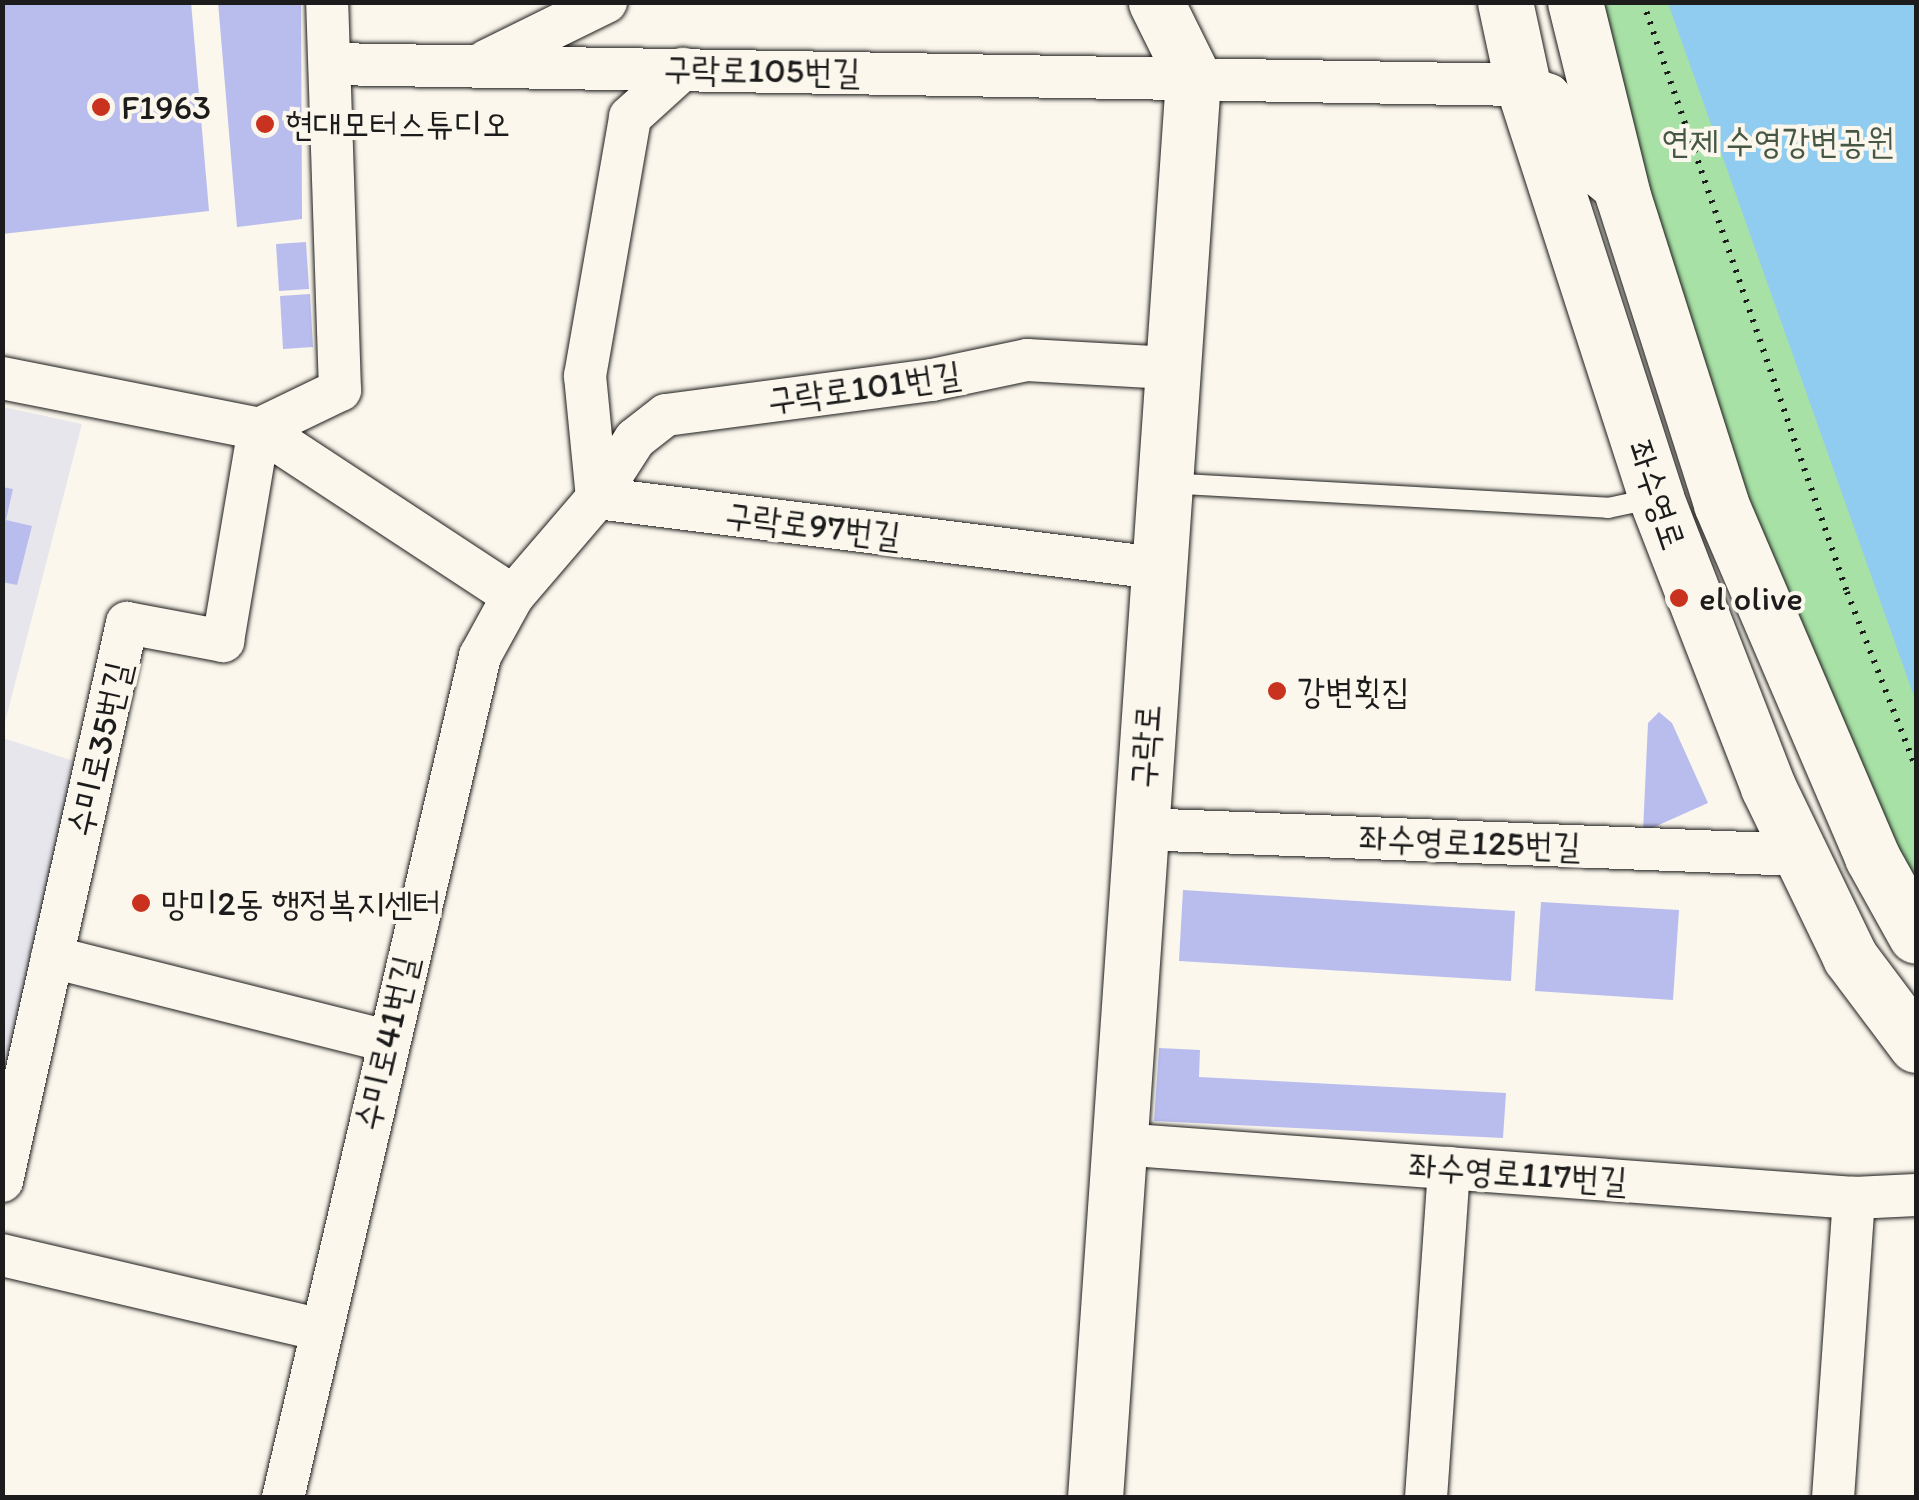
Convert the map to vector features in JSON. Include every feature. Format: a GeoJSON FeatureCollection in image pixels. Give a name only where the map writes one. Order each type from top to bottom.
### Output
{"type":"FeatureCollection","features":[{"type":"Feature","properties":{"kind":"main road"},"geometry":{"type":"LineString","coordinates":[[1156,2],[1193,77]]}},
{"type":"Feature","properties":{"kind":"main road","name":"좌수영로"},"geometry":{"type":"LineString","coordinates":[[1505,2],[1523,85],[1656,498],[1799,856],[1850,957],[1916,1045]]}},
{"type":"Feature","properties":{"kind":"main road","name":"좌수영로"},"geometry":{"type":"LineString","coordinates":[[1575,2],[1623,196],[1721,504],[1872,857],[1916,936]]}},
{"type":"Feature","properties":{"kind":"main road","name":"구락로"},"geometry":{"type":"LineString","coordinates":[[1095,1498],[1156,568],[1193,77]]}},
{"type":"Feature","properties":{"kind":"street"},"geometry":{"type":"LineString","coordinates":[[259,429],[340,390],[326,2]]}},
{"type":"Feature","properties":{"kind":"street"},"geometry":{"type":"LineString","coordinates":[[476,66],[606,2]]}},
{"type":"Feature","properties":{"kind":"street","name":"구락로105번길"},"geometry":{"type":"LineString","coordinates":[[330,64],[1193,77]]}},
{"type":"Feature","properties":{"kind":"street"},"geometry":{"type":"LineString","coordinates":[[2,378],[259,429],[513,596],[597,498],[585,376],[630,117],[684,70]]}},
{"type":"Feature","properties":{"kind":"street"},"geometry":{"type":"LineString","coordinates":[[1193,77],[1523,85],[1549,95],[1568,116],[1586,166],[1623,196]]}},
{"type":"Feature","properties":{"kind":"street","name":"구락로101번길"},"geometry":{"type":"LineString","coordinates":[[597,498],[634,438],[666,416],[932,380],[1026,360],[1172,368]]}},
{"type":"Feature","properties":{"kind":"street","name":"수미로35번길"},"geometry":{"type":"LineString","coordinates":[[2,1181],[127,623],[223,642],[259,429]]}},
{"type":"Feature","properties":{"kind":"street","name":"구락로97번길"},"geometry":{"type":"LineString","coordinates":[[597,498],[1156,568]]}},
{"type":"Feature","properties":{"kind":"street","name":"수미로41번길"},"geometry":{"type":"LineString","coordinates":[[283,1498],[386,1041],[480,656],[513,596]]}},
{"type":"Feature","properties":{"kind":"street","name":"좌수영로125번길"},"geometry":{"type":"LineString","coordinates":[[1140,829],[1799,856]]}},
{"type":"Feature","properties":{"kind":"street"},"geometry":{"type":"LineString","coordinates":[[52,958],[386,1041]]}},
{"type":"Feature","properties":{"kind":"street","name":"좌수영로117번길"},"geometry":{"type":"LineString","coordinates":[[1118,1144],[1854,1198],[1916,1195]]}},
{"type":"Feature","properties":{"kind":"street"},"geometry":{"type":"LineString","coordinates":[[1426,1498],[1450,1168]]}},
{"type":"Feature","properties":{"kind":"street"},"geometry":{"type":"LineString","coordinates":[[1833,1498],[1854,1198]]}},
{"type":"Feature","properties":{"kind":"street"},"geometry":{"type":"LineString","coordinates":[[2,1255],[321,1330]]}},
{"type":"Feature","properties":{"kind":"lane"},"geometry":{"type":"LineString","coordinates":[[1163,482],[1608,508],[1656,498]]}},
{"type":"Feature","properties":{"kind":"path"},"geometry":{"type":"LineString","coordinates":[[1643,2],[1847,592],[1916,768]]}},
{"type":"Feature","properties":{"kind":"shaded area"},"geometry":{"type":"Polygon","coordinates":[[[3,407],[82,424],[3,730],[3,407]]]}},
{"type":"Feature","properties":{"kind":"shaded area"},"geometry":{"type":"Polygon","coordinates":[[[3,738],[83,764],[3,1114],[3,738]]]}},
{"type":"Feature","properties":{"kind":"green space","name":"연제 수영강변공원"},"geometry":{"type":"Polygon","coordinates":[[[1594,3],[1916,3],[1916,899],[1751,526],[1594,3]]]}},
{"type":"Feature","properties":{"kind":"water"},"geometry":{"type":"Polygon","coordinates":[[[1668,3],[1916,3],[1916,702],[1668,3]]]}},
{"type":"Feature","properties":{"kind":"building","name":"F1963"},"geometry":{"type":"Polygon","coordinates":[[[2,2],[191,2],[209,211],[2,234],[2,2]]]}},
{"type":"Feature","properties":{"kind":"building","name":"현대모터스튜디오"},"geometry":{"type":"Polygon","coordinates":[[[218,2],[301,2],[302,219],[237,227],[218,2]]]}},
{"type":"Feature","properties":{"kind":"building"},"geometry":{"type":"Polygon","coordinates":[[[306,242],[309,289],[279,291],[276,244],[306,242]]]}},
{"type":"Feature","properties":{"kind":"building"},"geometry":{"type":"Polygon","coordinates":[[[310,294],[313,347],[283,349],[280,296],[310,294]]]}},
{"type":"Feature","properties":{"kind":"building"},"geometry":{"type":"Polygon","coordinates":[[[2,487],[13,489],[6,520],[32,526],[17,585],[2,582],[2,487]]]}},
{"type":"Feature","properties":{"kind":"building"},"geometry":{"type":"Polygon","coordinates":[[[1659,712],[1672,723],[1708,803],[1643,832],[1648,723],[1659,712]]]}},
{"type":"Feature","properties":{"kind":"building"},"geometry":{"type":"Polygon","coordinates":[[[1183,890],[1515,911],[1511,981],[1179,961],[1183,890]]]}},
{"type":"Feature","properties":{"kind":"building"},"geometry":{"type":"Polygon","coordinates":[[[1541,902],[1679,910],[1673,1000],[1535,991],[1541,902]]]}},
{"type":"Feature","properties":{"kind":"building"},"geometry":{"type":"Polygon","coordinates":[[[1159,1048],[1200,1050],[1199,1077],[1506,1093],[1503,1138],[1154,1121],[1159,1048]]]}},
{"type":"Feature","properties":{"kind":"place","name":"F1963"},"geometry":{"type":"Point","coordinates":[101,107]}},
{"type":"Feature","properties":{"kind":"place","name":"현대모터스튜디오"},"geometry":{"type":"Point","coordinates":[265,124]}},
{"type":"Feature","properties":{"kind":"place","name":"el olive"},"geometry":{"type":"Point","coordinates":[1679,598]}},
{"type":"Feature","properties":{"kind":"place","name":"강변횟집"},"geometry":{"type":"Point","coordinates":[1277,691]}},
{"type":"Feature","properties":{"kind":"place","name":"망미2동 행정복지센터"},"geometry":{"type":"Point","coordinates":[141,903]}}]}
